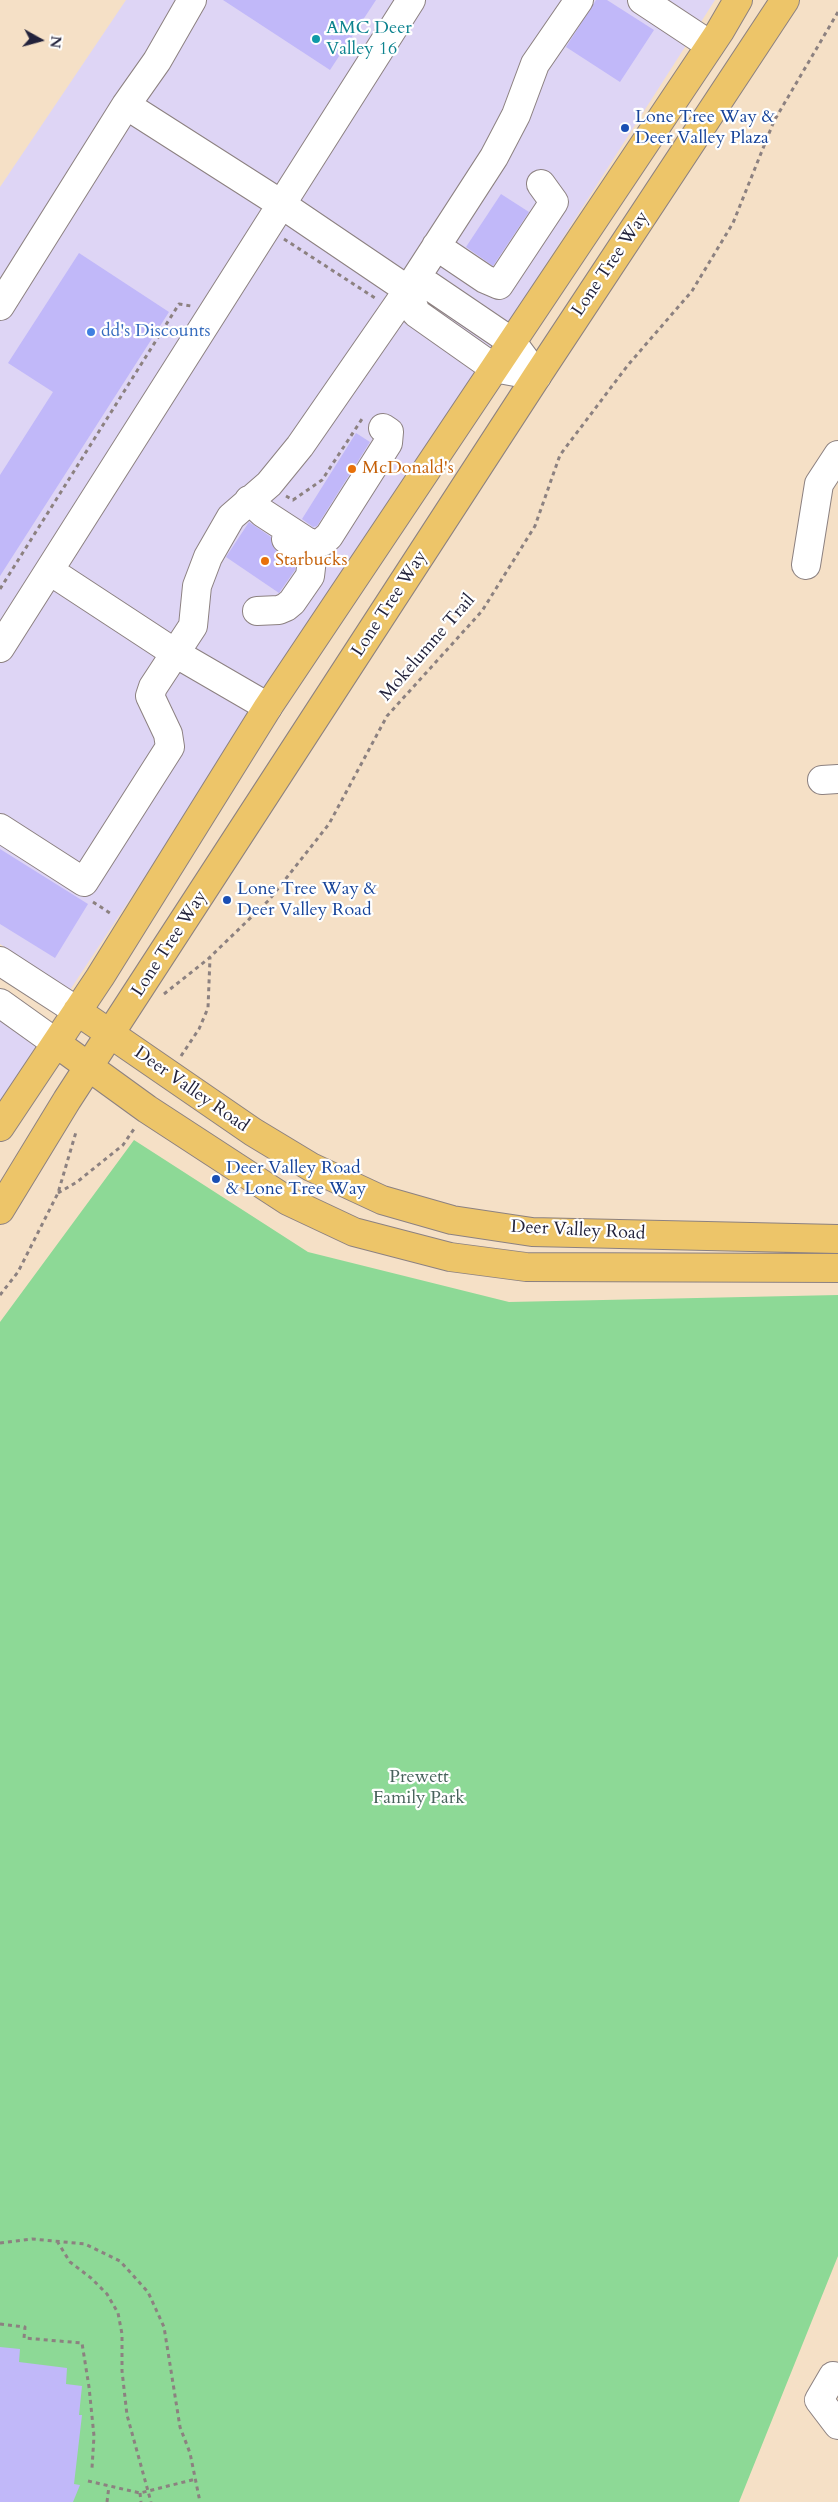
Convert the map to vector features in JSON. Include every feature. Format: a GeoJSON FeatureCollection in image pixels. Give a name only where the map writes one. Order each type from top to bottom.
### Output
{"type":"FeatureCollection","features":[{"type":"Feature","properties":{"kind":"main road"},"geometry":{"type":"LineString","coordinates":[[0,1126],[77,1011],[268,708],[710,46],[738,0]]}},
{"type":"Feature","properties":{"kind":"main road","name":"Lone Tree Way"},"geometry":{"type":"LineString","coordinates":[[0,1210],[89,1067],[537,376],[785,0]]}},
{"type":"Feature","properties":{"kind":"main road","name":"Deer Valley Road"},"geometry":{"type":"LineString","coordinates":[[77,1011],[249,1130],[311,1167],[382,1200],[452,1220],[532,1232],[838,1239]]}},
{"type":"Feature","properties":{"kind":"main road","name":"Deer Valley Road"},"geometry":{"type":"LineString","coordinates":[[56,1043],[147,1109],[288,1201],[354,1232],[421,1251],[526,1267],[838,1268]]}},
{"type":"Feature","properties":{"kind":"street"},"geometry":{"type":"LineString","coordinates":[[0,306],[126,105],[157,61],[192,0]]}},
{"type":"Feature","properties":{"kind":"street"},"geometry":{"type":"LineString","coordinates":[[0,648],[410,0]]}},
{"type":"Feature","properties":{"kind":"street"},"geometry":{"type":"LineString","coordinates":[[0,828],[84,882],[170,747],[168,734],[150,696],[153,687],[193,626],[198,586],[208,557],[231,516],[249,506],[300,446],[392,314],[494,157],[516,115],[535,64],[579,0]]}},
{"type":"Feature","properties":{"kind":"street"},"geometry":{"type":"LineString","coordinates":[[642,0],[710,46]]}},
{"type":"Feature","properties":{"kind":"street"},"geometry":{"type":"LineString","coordinates":[[126,105],[276,212],[408,290],[416,313],[494,368],[537,376]]}},
{"type":"Feature","properties":{"kind":"street"},"geometry":{"type":"LineString","coordinates":[[436,246],[485,279],[499,285],[554,202],[541,184]]}},
{"type":"Feature","properties":{"kind":"street"},"geometry":{"type":"LineString","coordinates":[[408,290],[428,286],[512,342],[537,376]]}},
{"type":"Feature","properties":{"kind":"street"},"geometry":{"type":"LineString","coordinates":[[249,506],[306,541],[314,544],[322,542],[329,536],[388,443],[389,432],[373,422]]}},
{"type":"Feature","properties":{"kind":"street"},"geometry":{"type":"LineString","coordinates":[[806,564],[819,484],[838,456]]}},
{"type":"Feature","properties":{"kind":"street"},"geometry":{"type":"LineString","coordinates":[[249,506],[312,559],[310,576],[292,602],[278,610],[257,611]]}},
{"type":"Feature","properties":{"kind":"street"},"geometry":{"type":"LineString","coordinates":[[50,571],[176,652],[268,708]]}},
{"type":"Feature","properties":{"kind":"street","name":"Deer Valley Road"},"geometry":{"type":"LineString","coordinates":[[0,961],[77,1011]]}},
{"type":"Feature","properties":{"kind":"street","name":"Deer Valley Road"},"geometry":{"type":"LineString","coordinates":[[0,1003],[56,1043]]}},
{"type":"Feature","properties":{"kind":"street"},"geometry":{"type":"LineString","coordinates":[[838,2377],[833,2376],[819,2400],[838,2425]]}},
{"type":"Feature","properties":{"kind":"path","name":"Mokelumne Trail"},"geometry":{"type":"LineString","coordinates":[[162,995],[210,958],[269,900],[329,824],[387,716],[482,611],[535,526],[560,455],[628,365],[697,283],[733,223],[774,121],[838,13]]}},
{"type":"Feature","properties":{"kind":"path"},"geometry":{"type":"LineString","coordinates":[[276,212],[284,229],[284,239],[379,301],[380,307],[392,314]]}},
{"type":"Feature","properties":{"kind":"path"},"geometry":{"type":"LineString","coordinates":[[0,589],[179,304],[190,306]]}},
{"type":"Feature","properties":{"kind":"path"},"geometry":{"type":"LineString","coordinates":[[249,506],[288,495],[293,500],[322,480],[373,422]]}},
{"type":"Feature","properties":{"kind":"path"},"geometry":{"type":"LineString","coordinates":[[168,1075],[200,1028],[208,1008],[210,958]]}},
{"type":"Feature","properties":{"kind":"path"},"geometry":{"type":"LineString","coordinates":[[58,1193],[77,1182],[123,1145],[147,1109]]}},
{"type":"Feature","properties":{"kind":"path"},"geometry":{"type":"LineString","coordinates":[[0,1295],[18,1272],[58,1193],[77,1128]]}},
{"type":"Feature","properties":{"kind":"path"},"geometry":{"type":"LineString","coordinates":[[0,2243],[32,2239],[84,2244],[120,2261],[148,2292],[164,2327],[180,2427],[190,2452],[200,2502]]}},
{"type":"Feature","properties":{"kind":"path"},"geometry":{"type":"LineString","coordinates":[[57,2240],[70,2262],[92,2278],[107,2294],[118,2313],[122,2334],[122,2371],[127,2415],[151,2502]]}},
{"type":"Feature","properties":{"kind":"path"},"geometry":{"type":"LineString","coordinates":[[0,2324],[25,2327],[24,2338],[82,2343],[94,2436],[92,2468]]}},
{"type":"Feature","properties":{"kind":"path"},"geometry":{"type":"LineString","coordinates":[[88,2481],[140,2493],[196,2479]]}},
{"type":"Feature","properties":{"kind":"path"},"geometry":{"type":"LineString","coordinates":[[107,2502],[109,2486]]}},
{"type":"Feature","properties":{"kind":"path"},"geometry":{"type":"LineString","coordinates":[[140,2493],[141,2502]]}},
{"type":"Feature","properties":{"kind":"shaded area"},"geometry":{"type":"Polygon","coordinates":[[[126,0],[715,0],[467,388],[70,990],[0,944],[0,187],[126,0]]]}},
{"type":"Feature","properties":{"kind":"shaded area"},"geometry":{"type":"Polygon","coordinates":[[[0,1018],[37,1044],[0,1103],[0,1018]]]}},
{"type":"Feature","properties":{"kind":"green space","name":"Prewett Family Park"},"geometry":{"type":"Polygon","coordinates":[[[134,1140],[308,1252],[509,1302],[838,1295],[838,2256],[739,2502],[0,2502],[0,1322],[134,1140]]]}},
{"type":"Feature","properties":{"kind":"building","name":"AMC Deer Valley 16"},"geometry":{"type":"Polygon","coordinates":[[[223,0],[376,0],[330,70],[223,0]]]}},
{"type":"Feature","properties":{"kind":"building"},"geometry":{"type":"Polygon","coordinates":[[[596,0],[607,0],[654,30],[620,82],[566,47],[596,0]]]}},
{"type":"Feature","properties":{"kind":"building"},"geometry":{"type":"Polygon","coordinates":[[[501,194],[529,212],[493,266],[466,247],[501,194]]]}},
{"type":"Feature","properties":{"kind":"building"},"geometry":{"type":"Polygon","coordinates":[[[79,253],[169,312],[0,576],[0,475],[53,392],[8,363],[79,253]]]}},
{"type":"Feature","properties":{"kind":"building"},"geometry":{"type":"Polygon","coordinates":[[[356,433],[370,442],[317,526],[313,527],[302,519],[356,433]]]}},
{"type":"Feature","properties":{"kind":"building","name":"Starbucks"},"geometry":{"type":"Polygon","coordinates":[[[249,522],[271,537],[272,545],[277,552],[296,564],[295,570],[279,593],[226,557],[249,522]]]}},
{"type":"Feature","properties":{"kind":"building"},"geometry":{"type":"Polygon","coordinates":[[[0,849],[88,904],[55,958],[0,924],[0,849]]]}},
{"type":"Feature","properties":{"kind":"building"},"geometry":{"type":"Polygon","coordinates":[[[0,2347],[20,2349],[19,2362],[67,2368],[66,2384],[82,2386],[79,2415],[82,2415],[74,2484],[80,2485],[73,2502],[0,2502],[0,2347]]]}},
{"type":"Feature","properties":{"kind":"place","name":"AMC Deer Valley 16"},"geometry":{"type":"Point","coordinates":[316,39]}},
{"type":"Feature","properties":{"kind":"place","name":"Lone Tree Way & Deer Valley Plaza"},"geometry":{"type":"Point","coordinates":[625,128]}},
{"type":"Feature","properties":{"kind":"place","name":"dd's Discounts"},"geometry":{"type":"Point","coordinates":[91,332]}},
{"type":"Feature","properties":{"kind":"place","name":"McDonald's"},"geometry":{"type":"Point","coordinates":[352,469]}},
{"type":"Feature","properties":{"kind":"place","name":"Starbucks"},"geometry":{"type":"Point","coordinates":[265,561]}},
{"type":"Feature","properties":{"kind":"place","name":"Lone Tree Way & Deer Valley Road"},"geometry":{"type":"Point","coordinates":[227,900]}},
{"type":"Feature","properties":{"kind":"place","name":"Deer Valley Road & Lone Tree Way"},"geometry":{"type":"Point","coordinates":[216,1179]}}]}
